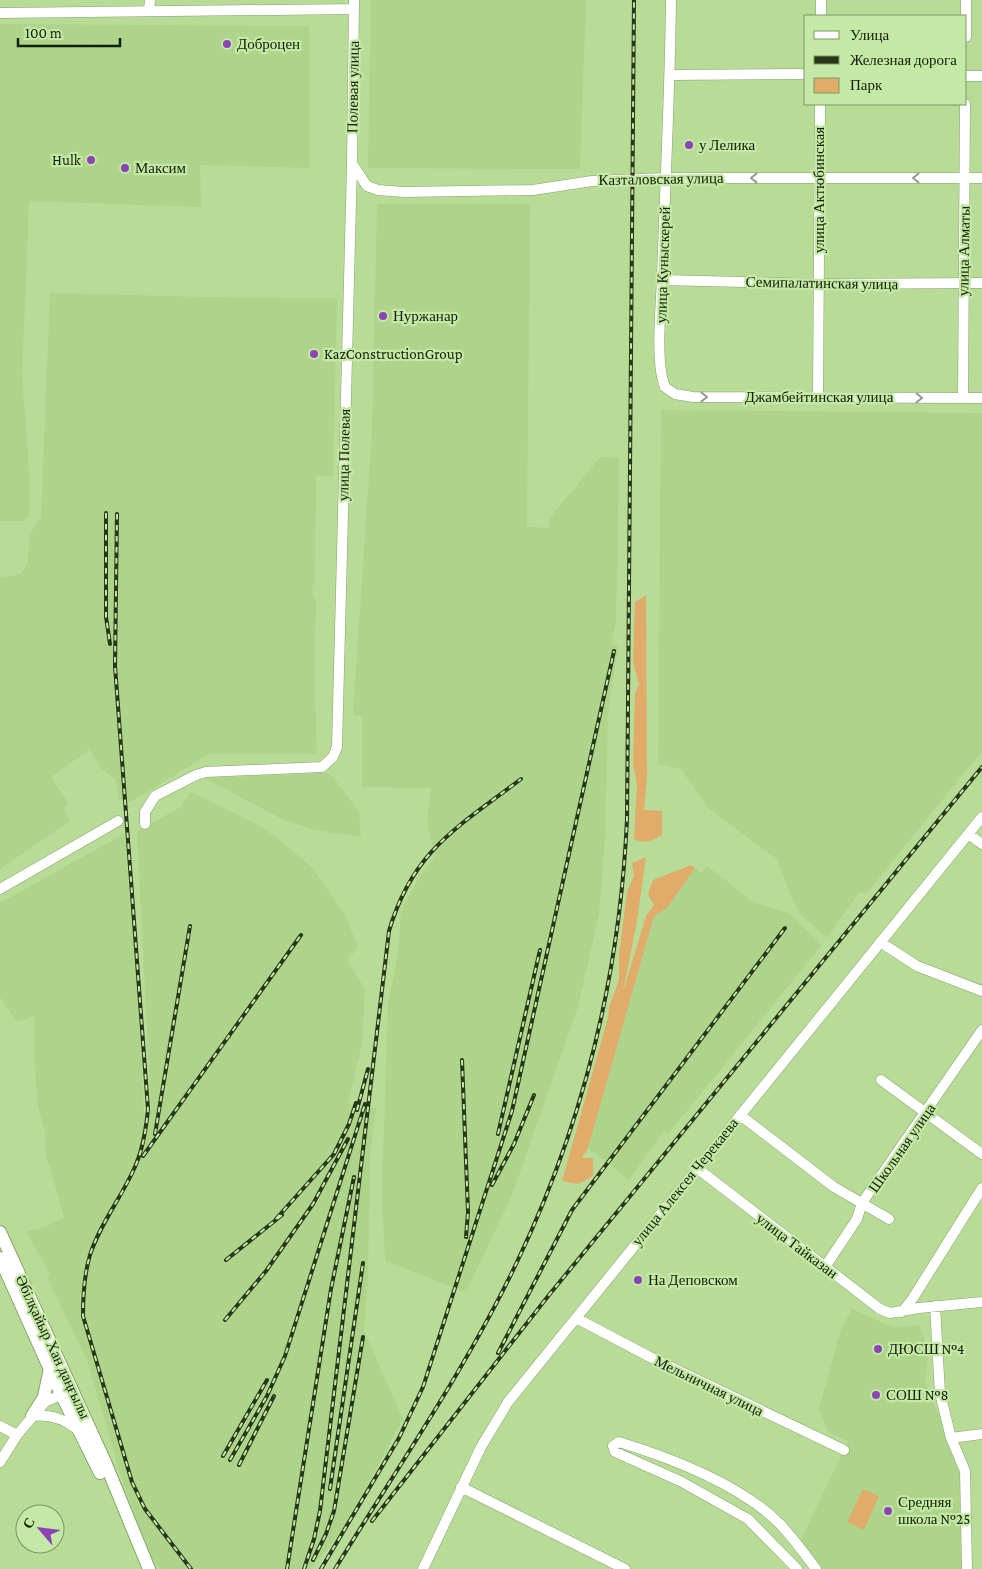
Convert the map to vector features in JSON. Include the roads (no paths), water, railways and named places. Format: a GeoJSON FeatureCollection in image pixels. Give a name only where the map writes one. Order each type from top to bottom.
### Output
{"type":"FeatureCollection","features":[{"type":"Feature","properties":{"kind":"main road","name":"Әбілқайыр Хан даңғылы"},"geometry":{"type":"LineString","coordinates":[[0,1232],[67,1392],[101,1464]]}},
{"type":"Feature","properties":{"kind":"main road","name":"Әбілқайыр Хан даңғылы"},"geometry":{"type":"LineString","coordinates":[[0,1258],[50,1368],[67,1392],[80,1431],[101,1464]]}},
{"type":"Feature","properties":{"kind":"main road"},"geometry":{"type":"LineString","coordinates":[[32,1416],[44,1397],[50,1368]]}},
{"type":"Feature","properties":{"kind":"main road"},"geometry":{"type":"LineString","coordinates":[[101,1464],[140,1569]]}},
{"type":"Feature","properties":{"kind":"main road"},"geometry":{"type":"LineString","coordinates":[[101,1464],[149,1569]]}},
{"type":"Feature","properties":{"kind":"street"},"geometry":{"type":"LineString","coordinates":[[149,11],[150,0]]}},
{"type":"Feature","properties":{"kind":"street","name":"улица Куныскерей"},"geometry":{"type":"LineString","coordinates":[[662,380],[662,280],[671,0]]}},
{"type":"Feature","properties":{"kind":"street"},"geometry":{"type":"LineString","coordinates":[[821,0],[821,15]]}},
{"type":"Feature","properties":{"kind":"street"},"geometry":{"type":"LineString","coordinates":[[966,0],[966,15]]}},
{"type":"Feature","properties":{"kind":"street"},"geometry":{"type":"LineString","coordinates":[[0,13],[354,5]]}},
{"type":"Feature","properties":{"kind":"street","name":"Полевая улица"},"geometry":{"type":"LineString","coordinates":[[352,164],[354,5]]}},
{"type":"Feature","properties":{"kind":"street"},"geometry":{"type":"LineString","coordinates":[[670,75],[804,74]]}},
{"type":"Feature","properties":{"kind":"street"},"geometry":{"type":"LineString","coordinates":[[967,76],[982,76]]}},
{"type":"Feature","properties":{"kind":"street","name":"улица Актюбинская"},"geometry":{"type":"LineString","coordinates":[[818,396],[820,105]]}},
{"type":"Feature","properties":{"kind":"street","name":"улица Алматы"},"geometry":{"type":"LineString","coordinates":[[963,398],[965,105]]}},
{"type":"Feature","properties":{"kind":"street","name":"Казталовская улица"},"geometry":{"type":"LineString","coordinates":[[352,164],[367,186],[378,190],[404,192],[533,190],[592,181],[665,178],[982,178]]}},
{"type":"Feature","properties":{"kind":"street","name":"улица Полевая"},"geometry":{"type":"LineString","coordinates":[[144,824],[149,803],[155,796],[185,780],[206,772],[322,768],[333,757],[337,746],[352,164]]}},
{"type":"Feature","properties":{"kind":"street","name":"Семипалатинская улица"},"geometry":{"type":"LineString","coordinates":[[662,280],[818,284],[982,284]]}},
{"type":"Feature","properties":{"kind":"street","name":"Джамбейтинская улица"},"geometry":{"type":"LineString","coordinates":[[662,380],[670,391],[681,396],[982,398]]}},
{"type":"Feature","properties":{"kind":"street","name":"улица Алексея Черекаева"},"geometry":{"type":"LineString","coordinates":[[423,1569],[461,1487],[508,1402],[982,817]]}},
{"type":"Feature","properties":{"kind":"street"},"geometry":{"type":"LineString","coordinates":[[0,889],[118,821]]}},
{"type":"Feature","properties":{"kind":"street"},"geometry":{"type":"LineString","coordinates":[[968,834],[982,844]]}},
{"type":"Feature","properties":{"kind":"street"},"geometry":{"type":"LineString","coordinates":[[880,942],[917,966],[982,991]]}},
{"type":"Feature","properties":{"kind":"street","name":"Школьная улица"},"geometry":{"type":"LineString","coordinates":[[825,1267],[857,1219],[862,1203],[927,1112],[982,1030]]}},
{"type":"Feature","properties":{"kind":"street"},"geometry":{"type":"LineString","coordinates":[[881,1080],[982,1154]]}},
{"type":"Feature","properties":{"kind":"street"},"geometry":{"type":"LineString","coordinates":[[740,1115],[834,1187],[889,1219]]}},
{"type":"Feature","properties":{"kind":"street","name":"улица Тайказан"},"geometry":{"type":"LineString","coordinates":[[697,1168],[880,1309],[890,1313],[902,1312]]}},
{"type":"Feature","properties":{"kind":"street"},"geometry":{"type":"LineString","coordinates":[[902,1312],[913,1298],[982,1188]]}},
{"type":"Feature","properties":{"kind":"street"},"geometry":{"type":"LineString","coordinates":[[902,1312],[935,1306],[982,1302]]}},
{"type":"Feature","properties":{"kind":"street"},"geometry":{"type":"LineString","coordinates":[[935,1306],[940,1393],[951,1438],[965,1471],[967,1569]]}},
{"type":"Feature","properties":{"kind":"street","name":"Мельничная улица"},"geometry":{"type":"LineString","coordinates":[[576,1318],[650,1357],[844,1450]]}},
{"type":"Feature","properties":{"kind":"street"},"geometry":{"type":"LineString","coordinates":[[0,1462],[17,1435],[45,1402],[67,1392]]}},
{"type":"Feature","properties":{"kind":"street"},"geometry":{"type":"LineString","coordinates":[[32,1416],[42,1415],[65,1419],[80,1431]]}},
{"type":"Feature","properties":{"kind":"street"},"geometry":{"type":"LineString","coordinates":[[0,1426],[17,1435]]}},
{"type":"Feature","properties":{"kind":"street"},"geometry":{"type":"LineString","coordinates":[[951,1438],[982,1434]]}},
{"type":"Feature","properties":{"kind":"street"},"geometry":{"type":"LineString","coordinates":[[797,1569],[748,1519],[680,1481],[615,1452],[613,1446],[619,1442],[675,1462],[757,1505],[778,1523],[816,1569]]}},
{"type":"Feature","properties":{"kind":"street"},"geometry":{"type":"LineString","coordinates":[[461,1487],[625,1569]]}},
{"type":"Feature","properties":{"kind":"railway"},"geometry":{"type":"LineString","coordinates":[[335,1569],[453,1380],[476,1341],[517,1262],[541,1209],[561,1156],[579,1101],[607,990],[623,877],[627,819],[634,0]]}},
{"type":"Feature","properties":{"kind":"railway"},"geometry":{"type":"LineString","coordinates":[[106,513],[106,617],[110,644]]}},
{"type":"Feature","properties":{"kind":"railway"},"geometry":{"type":"LineString","coordinates":[[117,514],[115,666],[148,1109],[140,1155],[129,1180],[99,1233],[90,1255],[84,1285],[83,1316],[132,1482],[145,1509],[191,1569]]}},
{"type":"Feature","properties":{"kind":"railway"},"geometry":{"type":"LineString","coordinates":[[321,1569],[399,1438],[423,1387],[512,1111],[614,651]]}},
{"type":"Feature","properties":{"kind":"railway"},"geometry":{"type":"LineString","coordinates":[[372,1521],[549,1295],[982,767]]}},
{"type":"Feature","properties":{"kind":"railway"},"geometry":{"type":"LineString","coordinates":[[304,1569],[314,1539],[320,1511],[389,931],[399,903],[411,880],[425,860],[458,827],[521,779]]}},
{"type":"Feature","properties":{"kind":"railway"},"geometry":{"type":"LineString","coordinates":[[155,1134],[190,926]]}},
{"type":"Feature","properties":{"kind":"railway"},"geometry":{"type":"LineString","coordinates":[[498,1353],[572,1210],[785,928]]}},
{"type":"Feature","properties":{"kind":"railway"},"geometry":{"type":"LineString","coordinates":[[143,1156],[301,935]]}},
{"type":"Feature","properties":{"kind":"railway"},"geometry":{"type":"LineString","coordinates":[[498,1134],[540,950]]}},
{"type":"Feature","properties":{"kind":"railway"},"geometry":{"type":"LineString","coordinates":[[462,1060],[468,1212],[466,1237]]}},
{"type":"Feature","properties":{"kind":"railway"},"geometry":{"type":"LineString","coordinates":[[357,1110],[368,1069]]}},
{"type":"Feature","properties":{"kind":"railway"},"geometry":{"type":"LineString","coordinates":[[492,1185],[514,1144],[534,1095]]}},
{"type":"Feature","properties":{"kind":"railway"},"geometry":{"type":"LineString","coordinates":[[276,1219],[334,1154],[349,1124],[356,1103]]}},
{"type":"Feature","properties":{"kind":"railway"},"geometry":{"type":"LineString","coordinates":[[230,1460],[267,1396],[285,1356],[365,1104]]}},
{"type":"Feature","properties":{"kind":"railway"},"geometry":{"type":"LineString","coordinates":[[225,1320],[266,1271],[313,1204],[348,1139]]}},
{"type":"Feature","properties":{"kind":"railway"},"geometry":{"type":"LineString","coordinates":[[287,1569],[331,1289],[354,1177]]}},
{"type":"Feature","properties":{"kind":"railway"},"geometry":{"type":"LineString","coordinates":[[226,1260],[282,1215]]}},
{"type":"Feature","properties":{"kind":"railway"},"geometry":{"type":"LineString","coordinates":[[330,1489],[363,1263]]}},
{"type":"Feature","properties":{"kind":"railway"},"geometry":{"type":"LineString","coordinates":[[313,1560],[326,1534],[334,1511],[363,1337]]}},
{"type":"Feature","properties":{"kind":"railway"},"geometry":{"type":"LineString","coordinates":[[223,1456],[267,1380]]}},
{"type":"Feature","properties":{"kind":"railway"},"geometry":{"type":"LineString","coordinates":[[239,1465],[274,1396]]}},
{"type":"Feature","properties":{"kind":"place","name":"Доброцен"},"geometry":{"type":"Point","coordinates":[227,44]}},
{"type":"Feature","properties":{"kind":"place","name":"у Лелика"},"geometry":{"type":"Point","coordinates":[689,145]}},
{"type":"Feature","properties":{"kind":"place","name":"Hulk"},"geometry":{"type":"Point","coordinates":[91,160]}},
{"type":"Feature","properties":{"kind":"place","name":"Максим"},"geometry":{"type":"Point","coordinates":[125,168]}},
{"type":"Feature","properties":{"kind":"place","name":"Нуржанар"},"geometry":{"type":"Point","coordinates":[383,316]}},
{"type":"Feature","properties":{"kind":"place","name":"KazConstructionGroup"},"geometry":{"type":"Point","coordinates":[314,354]}},
{"type":"Feature","properties":{"kind":"place","name":"На Деповском"},"geometry":{"type":"Point","coordinates":[638,1280]}},
{"type":"Feature","properties":{"kind":"place","name":"ДЮСШ №4"},"geometry":{"type":"Point","coordinates":[878,1349]}},
{"type":"Feature","properties":{"kind":"place","name":"СОШ №8"},"geometry":{"type":"Point","coordinates":[876,1395]}},
{"type":"Feature","properties":{"kind":"place","name":"Средняя школа №25"},"geometry":{"type":"Point","coordinates":[888,1511]}}]}
